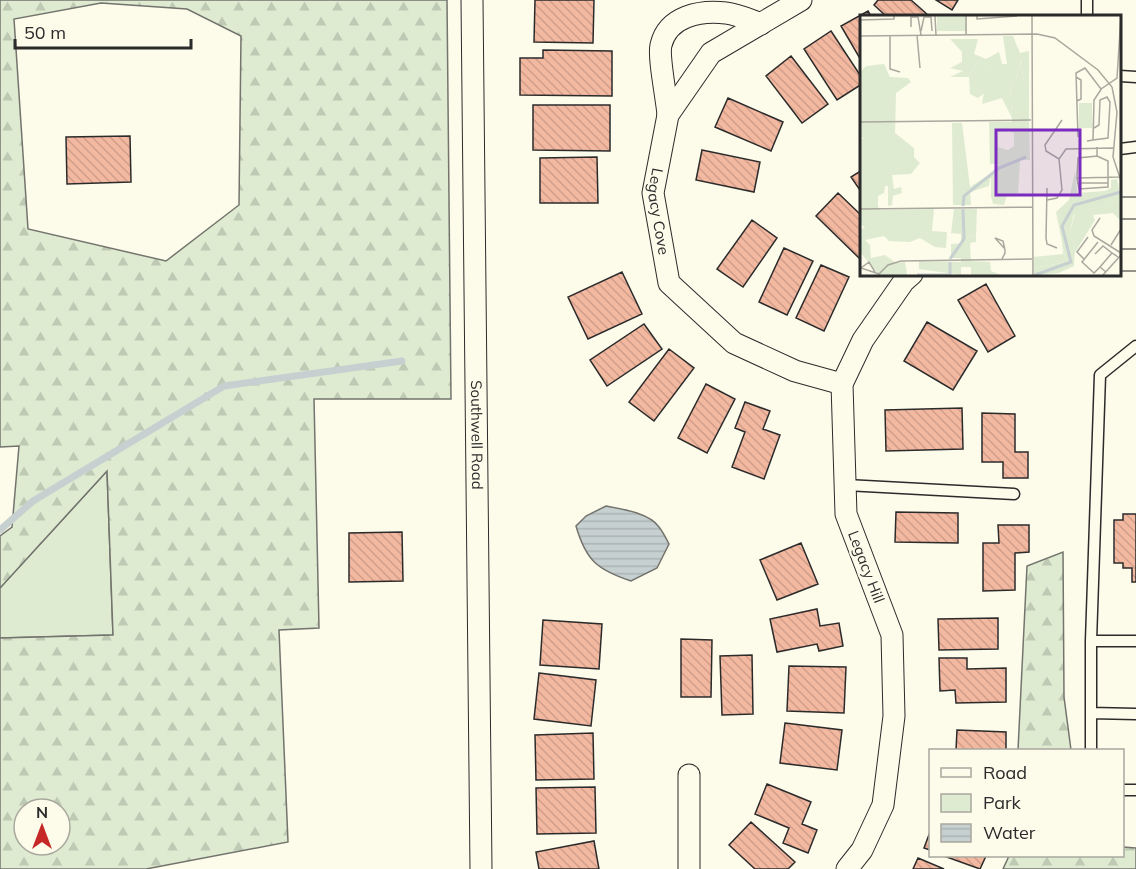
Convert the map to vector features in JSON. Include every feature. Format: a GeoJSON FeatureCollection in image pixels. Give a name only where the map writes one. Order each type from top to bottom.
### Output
{"type":"FeatureCollection","features":[{"type":"Feature","properties":{"kind":"street","name":"Southwell Road"},"geometry":{"type":"LineString","coordinates":[[472,0],[481,869]]}},
{"type":"Feature","properties":{"kind":"street","name":"Legacy Cove"},"geometry":{"type":"LineString","coordinates":[[801,0],[711,53],[668,115],[653,193],[669,283],[734,344],[795,371],[842,384]]}},
{"type":"Feature","properties":{"kind":"street"},"geometry":{"type":"LineString","coordinates":[[668,115],[660,46],[668,31],[679,19],[700,12],[728,13],[761,24]]}},
{"type":"Feature","properties":{"kind":"street","name":"Legacy Hill"},"geometry":{"type":"LineString","coordinates":[[847,869],[862,850],[883,805],[894,716],[892,636],[846,514],[842,384],[863,340],[910,276]]}},
{"type":"Feature","properties":{"kind":"street"},"geometry":{"type":"LineString","coordinates":[[689,776],[689,869]]}},
{"type":"Feature","properties":{"kind":"lane"},"geometry":{"type":"LineString","coordinates":[[1121,76],[1136,77]]}},
{"type":"Feature","properties":{"kind":"lane"},"geometry":{"type":"LineString","coordinates":[[1121,149],[1136,147]]}},
{"type":"Feature","properties":{"kind":"lane"},"geometry":{"type":"LineString","coordinates":[[1091,749],[1091,640],[1100,375],[1136,346]]}},
{"type":"Feature","properties":{"kind":"lane"},"geometry":{"type":"LineString","coordinates":[[846,485],[1014,494]]}},
{"type":"Feature","properties":{"kind":"lane"},"geometry":{"type":"LineString","coordinates":[[1091,640],[1136,641]]}},
{"type":"Feature","properties":{"kind":"lane"},"geometry":{"type":"LineString","coordinates":[[1091,714],[1136,714]]}},
{"type":"Feature","properties":{"kind":"green space"},"geometry":{"type":"Polygon","coordinates":[[[0,0],[447,0],[451,399],[314,399],[319,628],[279,630],[288,842],[146,869],[0,869],[0,638],[113,635],[107,471],[0,588],[0,536],[12,527],[19,446],[0,447],[0,0]],[[101,3],[14,19],[28,229],[166,261],[239,205],[241,36],[187,9],[101,3]]]}},
{"type":"Feature","properties":{"kind":"green space"},"geometry":{"type":"Polygon","coordinates":[[[107,471],[113,635],[0,638],[0,588],[107,471]]]}},
{"type":"Feature","properties":{"kind":"green space"},"geometry":{"type":"Polygon","coordinates":[[[1063,552],[1064,697],[1071,749],[1018,749],[1027,566],[1063,552]]]}},
{"type":"Feature","properties":{"kind":"green space"},"geometry":{"type":"Polygon","coordinates":[[[1124,847],[1136,848],[1136,869],[1003,869],[1009,857],[1124,857],[1124,847]]]}},
{"type":"Feature","properties":{"kind":"water"},"geometry":{"type":"Polygon","coordinates":[[[606,506],[627,510],[655,522],[669,544],[657,568],[631,581],[610,573],[589,556],[576,526],[586,516],[606,506]]]}},
{"type":"Feature","properties":{"kind":"building"},"geometry":{"type":"Polygon","coordinates":[[[535,0],[594,0],[593,43],[534,42],[535,0]]]}},
{"type":"Feature","properties":{"kind":"building"},"geometry":{"type":"Polygon","coordinates":[[[878,0],[911,0],[928,15],[885,15],[874,5],[878,0]]]}},
{"type":"Feature","properties":{"kind":"building"},"geometry":{"type":"Polygon","coordinates":[[[936,0],[958,0],[952,10],[936,0]]]}},
{"type":"Feature","properties":{"kind":"building"},"geometry":{"type":"Polygon","coordinates":[[[860,15],[860,59],[841,26],[860,15]]]}},
{"type":"Feature","properties":{"kind":"building"},"geometry":{"type":"Polygon","coordinates":[[[831,31],[860,75],[860,85],[837,100],[804,49],[831,31]]]}},
{"type":"Feature","properties":{"kind":"building"},"geometry":{"type":"Polygon","coordinates":[[[543,50],[612,51],[612,96],[520,95],[520,58],[543,58],[543,50]]]}},
{"type":"Feature","properties":{"kind":"building"},"geometry":{"type":"Polygon","coordinates":[[[791,56],[828,104],[802,123],[766,76],[791,56]]]}},
{"type":"Feature","properties":{"kind":"building"},"geometry":{"type":"Polygon","coordinates":[[[728,98],[783,122],[771,151],[715,127],[728,98]]]}},
{"type":"Feature","properties":{"kind":"building"},"geometry":{"type":"Polygon","coordinates":[[[533,105],[610,105],[610,151],[533,150],[533,105]]]}},
{"type":"Feature","properties":{"kind":"building"},"geometry":{"type":"Polygon","coordinates":[[[130,136],[131,182],[67,184],[66,137],[130,136]]]}},
{"type":"Feature","properties":{"kind":"building"},"geometry":{"type":"Polygon","coordinates":[[[702,150],[760,162],[754,192],[696,180],[702,150]]]}},
{"type":"Feature","properties":{"kind":"building"},"geometry":{"type":"Polygon","coordinates":[[[597,157],[598,203],[540,203],[540,158],[597,157]]]}},
{"type":"Feature","properties":{"kind":"building"},"geometry":{"type":"Polygon","coordinates":[[[860,171],[860,190],[851,177],[860,171]]]}},
{"type":"Feature","properties":{"kind":"building"},"geometry":{"type":"Polygon","coordinates":[[[838,193],[860,214],[860,257],[859,258],[816,216],[838,193]]]}},
{"type":"Feature","properties":{"kind":"building"},"geometry":{"type":"Polygon","coordinates":[[[752,220],[777,238],[743,287],[717,269],[752,220]]]}},
{"type":"Feature","properties":{"kind":"building"},"geometry":{"type":"Polygon","coordinates":[[[784,248],[813,261],[787,315],[759,302],[784,248]]]}},
{"type":"Feature","properties":{"kind":"building"},"geometry":{"type":"Polygon","coordinates":[[[821,265],[849,277],[824,331],[796,318],[821,265]]]}},
{"type":"Feature","properties":{"kind":"building"},"geometry":{"type":"Polygon","coordinates":[[[622,272],[642,314],[588,339],[568,297],[622,272]]]}},
{"type":"Feature","properties":{"kind":"building"},"geometry":{"type":"Polygon","coordinates":[[[986,284],[1015,336],[988,352],[958,300],[986,284]]]}},
{"type":"Feature","properties":{"kind":"building"},"geometry":{"type":"Polygon","coordinates":[[[927,322],[977,351],[953,390],[904,361],[927,322]]]}},
{"type":"Feature","properties":{"kind":"building"},"geometry":{"type":"Polygon","coordinates":[[[644,324],[662,349],[607,386],[590,360],[644,324]]]}},
{"type":"Feature","properties":{"kind":"building"},"geometry":{"type":"Polygon","coordinates":[[[669,349],[694,368],[654,421],[629,402],[669,349]]]}},
{"type":"Feature","properties":{"kind":"building"},"geometry":{"type":"Polygon","coordinates":[[[706,384],[735,399],[707,453],[678,438],[706,384]]]}},
{"type":"Feature","properties":{"kind":"building"},"geometry":{"type":"Polygon","coordinates":[[[745,402],[770,411],[763,429],[780,435],[764,479],[732,467],[745,432],[735,428],[745,402]]]}},
{"type":"Feature","properties":{"kind":"building"},"geometry":{"type":"Polygon","coordinates":[[[962,408],[963,449],[886,451],[885,410],[962,408]]]}},
{"type":"Feature","properties":{"kind":"building"},"geometry":{"type":"Polygon","coordinates":[[[982,413],[1015,414],[1015,452],[1028,452],[1028,478],[1003,478],[1003,462],[982,462],[982,413]]]}},
{"type":"Feature","properties":{"kind":"building"},"geometry":{"type":"Polygon","coordinates":[[[896,512],[958,513],[958,543],[895,542],[896,512]]]}},
{"type":"Feature","properties":{"kind":"building"},"geometry":{"type":"Polygon","coordinates":[[[1123,514],[1136,514],[1136,582],[1132,582],[1132,568],[1123,568],[1123,563],[1114,563],[1114,520],[1123,520],[1123,514]]]}},
{"type":"Feature","properties":{"kind":"building"},"geometry":{"type":"Polygon","coordinates":[[[998,525],[1029,525],[1029,552],[1015,553],[1015,590],[983,591],[983,543],[999,543],[998,525]]]}},
{"type":"Feature","properties":{"kind":"building"},"geometry":{"type":"Polygon","coordinates":[[[402,532],[403,581],[349,582],[349,533],[402,532]]]}},
{"type":"Feature","properties":{"kind":"building"},"geometry":{"type":"Polygon","coordinates":[[[801,543],[818,584],[777,600],[760,560],[801,543]]]}},
{"type":"Feature","properties":{"kind":"building"},"geometry":{"type":"Polygon","coordinates":[[[817,609],[820,626],[839,623],[843,646],[819,651],[817,644],[777,652],[770,619],[817,609]]]}},
{"type":"Feature","properties":{"kind":"building"},"geometry":{"type":"Polygon","coordinates":[[[998,618],[998,649],[939,650],[938,619],[998,618]]]}},
{"type":"Feature","properties":{"kind":"building"},"geometry":{"type":"Polygon","coordinates":[[[543,620],[602,624],[599,669],[540,665],[543,620]]]}},
{"type":"Feature","properties":{"kind":"building"},"geometry":{"type":"Polygon","coordinates":[[[681,639],[712,640],[711,697],[681,697],[681,639]]]}},
{"type":"Feature","properties":{"kind":"building"},"geometry":{"type":"Polygon","coordinates":[[[752,655],[753,714],[722,715],[720,656],[752,655]]]}},
{"type":"Feature","properties":{"kind":"building"},"geometry":{"type":"Polygon","coordinates":[[[939,658],[967,658],[967,669],[1006,668],[1006,702],[956,703],[955,690],[940,691],[939,658]]]}},
{"type":"Feature","properties":{"kind":"building"},"geometry":{"type":"Polygon","coordinates":[[[789,666],[846,667],[844,713],[787,711],[789,666]]]}},
{"type":"Feature","properties":{"kind":"building"},"geometry":{"type":"Polygon","coordinates":[[[539,673],[596,680],[591,726],[534,719],[539,673]]]}},
{"type":"Feature","properties":{"kind":"building"},"geometry":{"type":"Polygon","coordinates":[[[785,723],[842,730],[837,770],[780,763],[785,723]]]}},
{"type":"Feature","properties":{"kind":"building"},"geometry":{"type":"Polygon","coordinates":[[[957,730],[1006,732],[1006,749],[956,749],[957,730]]]}},
{"type":"Feature","properties":{"kind":"building"},"geometry":{"type":"Polygon","coordinates":[[[593,733],[594,779],[536,780],[535,735],[593,733]]]}},
{"type":"Feature","properties":{"kind":"building"},"geometry":{"type":"Polygon","coordinates":[[[767,784],[811,802],[802,824],[817,830],[808,853],[783,843],[789,828],[755,814],[767,784]]]}},
{"type":"Feature","properties":{"kind":"building"},"geometry":{"type":"Polygon","coordinates":[[[595,787],[596,833],[537,834],[536,788],[595,787]]]}},
{"type":"Feature","properties":{"kind":"building"},"geometry":{"type":"Polygon","coordinates":[[[751,822],[795,862],[788,869],[755,869],[729,845],[751,822]]]}},
{"type":"Feature","properties":{"kind":"building"},"geometry":{"type":"Polygon","coordinates":[[[929,835],[929,850],[924,848],[929,835]]]}},
{"type":"Feature","properties":{"kind":"building"},"geometry":{"type":"Polygon","coordinates":[[[594,841],[599,869],[539,869],[536,852],[594,841]]]}},
{"type":"Feature","properties":{"kind":"building"},"geometry":{"type":"Polygon","coordinates":[[[947,857],[986,857],[980,869],[947,857]]]}},
{"type":"Feature","properties":{"kind":"building"},"geometry":{"type":"Polygon","coordinates":[[[918,858],[944,869],[913,869],[918,858]]]}},
{"type":"Feature","properties":{"kind":"waterway"},"geometry":{"type":"LineString","coordinates":[[0,530],[33,501],[224,386],[402,361]]}}]}
